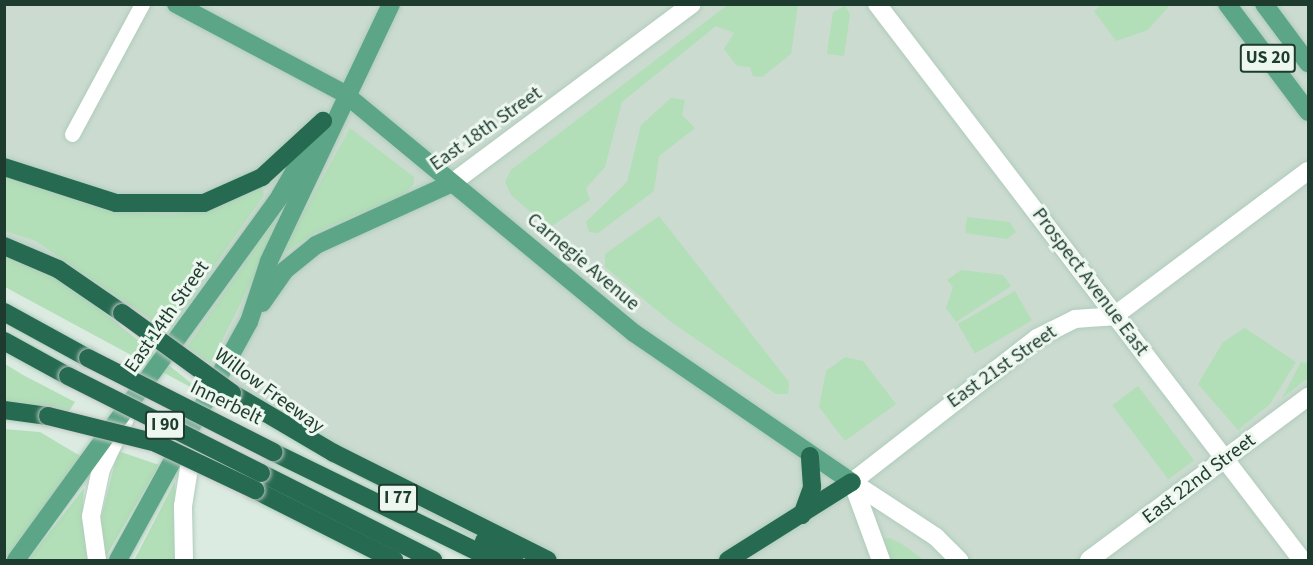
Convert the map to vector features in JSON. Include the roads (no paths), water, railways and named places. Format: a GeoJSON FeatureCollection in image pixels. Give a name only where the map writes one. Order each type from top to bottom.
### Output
{"type":"FeatureCollection","features":[{"type":"Feature","properties":{"kind":"highway"},"geometry":{"type":"LineString","coordinates":[[4,166],[116,203],[204,202],[262,177],[323,121]]}},
{"type":"Feature","properties":{"kind":"highway","name":"Willow Freeway"},"geometry":{"type":"LineString","coordinates":[[4,246],[58,269],[122,313],[224,391],[515,561]]}},
{"type":"Feature","properties":{"kind":"highway","name":"Innerbelt"},"geometry":{"type":"LineString","coordinates":[[4,312],[88,358],[494,561]]}},
{"type":"Feature","properties":{"kind":"highway","name":"I 90"},"geometry":{"type":"LineString","coordinates":[[4,341],[258,481],[434,561]]}},
{"type":"Feature","properties":{"kind":"highway"},"geometry":{"type":"LineString","coordinates":[[4,410],[48,416],[146,439],[258,481],[394,561]]}},
{"type":"Feature","properties":{"kind":"highway"},"geometry":{"type":"LineString","coordinates":[[284,428],[548,561]]}},
{"type":"Feature","properties":{"kind":"highway"},"geometry":{"type":"LineString","coordinates":[[800,518],[812,487],[810,456]]}},
{"type":"Feature","properties":{"kind":"highway"},"geometry":{"type":"LineString","coordinates":[[728,561],[800,518],[852,482]]}},
{"type":"Feature","properties":{"kind":"main road","name":"Carnegie Avenue"},"geometry":{"type":"LineString","coordinates":[[176,4],[345,94],[634,333],[810,456],[852,482]]}},
{"type":"Feature","properties":{"kind":"main road","name":"East 14th Street"},"geometry":{"type":"LineString","coordinates":[[118,561],[224,391],[269,261],[326,148],[345,94],[391,4]]}},
{"type":"Feature","properties":{"kind":"main road","name":"US 20"},"geometry":{"type":"LineString","coordinates":[[1227,4],[1308,112]]}},
{"type":"Feature","properties":{"kind":"main road","name":"US 20"},"geometry":{"type":"LineString","coordinates":[[1264,4],[1308,63]]}},
{"type":"Feature","properties":{"kind":"main road","name":"East 14th Street"},"geometry":{"type":"LineString","coordinates":[[16,561],[128,412],[280,196],[323,121],[345,94]]}},
{"type":"Feature","properties":{"kind":"main road","name":"East 18th Street"},"geometry":{"type":"LineString","coordinates":[[249,322],[284,271],[306,251],[452,183]]}},
{"type":"Feature","properties":{"kind":"street"},"geometry":{"type":"LineString","coordinates":[[72,134],[142,4]]}},
{"type":"Feature","properties":{"kind":"street","name":"East 18th Street"},"geometry":{"type":"LineString","coordinates":[[452,183],[692,4]]}},
{"type":"Feature","properties":{"kind":"street","name":"Prospect Avenue East"},"geometry":{"type":"LineString","coordinates":[[877,4],[1302,561]]}},
{"type":"Feature","properties":{"kind":"street"},"geometry":{"type":"LineString","coordinates":[[1114,316],[1308,171]]}},
{"type":"Feature","properties":{"kind":"street","name":"East 21st Street"},"geometry":{"type":"LineString","coordinates":[[852,482],[1038,338],[1075,319],[1114,316]]}},
{"type":"Feature","properties":{"kind":"street"},"geometry":{"type":"LineString","coordinates":[[184,561],[186,471],[224,391]]}},
{"type":"Feature","properties":{"kind":"street","name":"East 22nd Street"},"geometry":{"type":"LineString","coordinates":[[1089,561],[1308,397]]}},
{"type":"Feature","properties":{"kind":"street"},"geometry":{"type":"LineString","coordinates":[[97,561],[91,516],[101,469],[128,412]]}},
{"type":"Feature","properties":{"kind":"street"},"geometry":{"type":"LineString","coordinates":[[852,482],[881,561]]}},
{"type":"Feature","properties":{"kind":"street","name":"Carnegie Avenue"},"geometry":{"type":"LineString","coordinates":[[852,482],[936,537],[959,561]]}}]}
